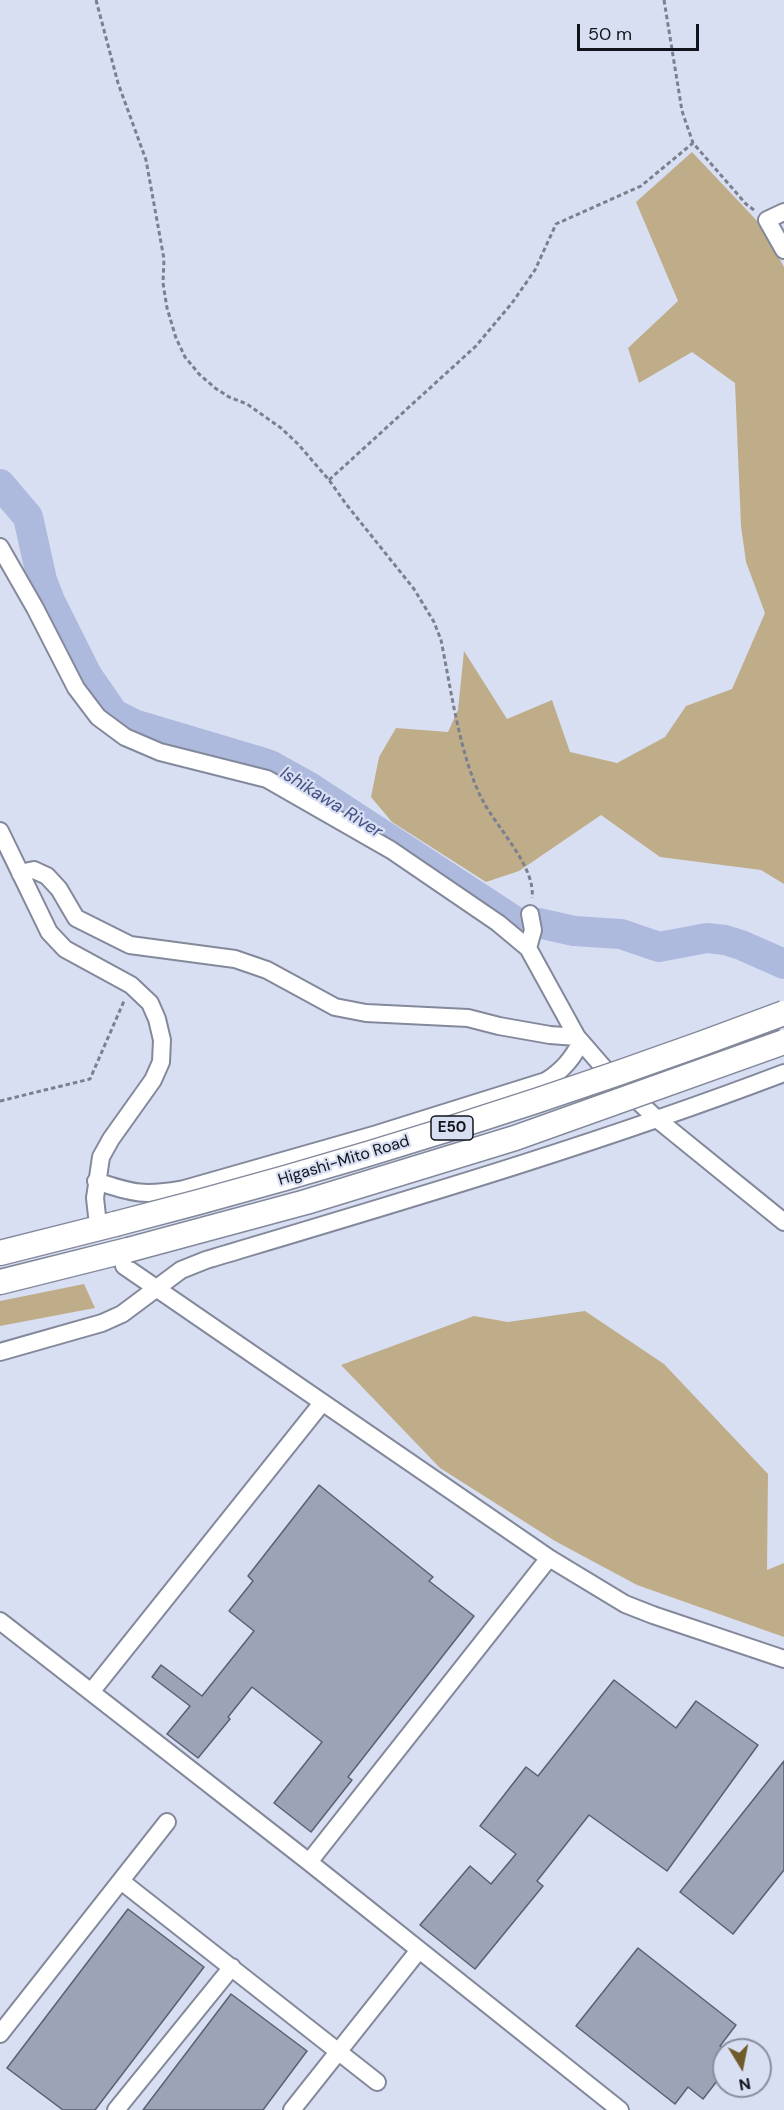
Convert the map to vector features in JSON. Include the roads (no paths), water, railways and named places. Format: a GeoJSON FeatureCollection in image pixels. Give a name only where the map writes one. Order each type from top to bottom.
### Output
{"type":"FeatureCollection","features":[{"type":"Feature","properties":{"kind":"highway","name":"Higashi-Mito Road"},"geometry":{"type":"LineString","coordinates":[[0,1253],[106,1220],[254,1188],[401,1145],[618,1073],[784,1013]]}},
{"type":"Feature","properties":{"kind":"highway","name":"Higashi-Mito Road"},"geometry":{"type":"LineString","coordinates":[[0,1282],[126,1258],[505,1142],[784,1042]]}},
{"type":"Feature","properties":{"kind":"street"},"geometry":{"type":"LineString","coordinates":[[784,212],[767,220],[784,250]]}},
{"type":"Feature","properties":{"kind":"street"},"geometry":{"type":"LineString","coordinates":[[0,547],[76,687],[98,717],[125,736],[160,752],[267,780],[391,850],[498,923],[528,948],[579,1039],[610,1075],[657,1119],[784,1222]]}},
{"type":"Feature","properties":{"kind":"street"},"geometry":{"type":"LineString","coordinates":[[0,831],[49,932],[65,949],[131,986],[150,1003],[157,1019],[162,1040],[161,1062],[153,1080],[101,1157],[95,1198],[106,1220]]}},
{"type":"Feature","properties":{"kind":"street"},"geometry":{"type":"LineString","coordinates":[[20,873],[34,870],[47,876],[59,888],[76,918],[130,945],[235,959],[267,970],[335,1007],[366,1013],[468,1018],[499,1026],[579,1039]]}},
{"type":"Feature","properties":{"kind":"street"},"geometry":{"type":"LineString","coordinates":[[528,948],[531,922]]}},
{"type":"Feature","properties":{"kind":"street"},"geometry":{"type":"LineString","coordinates":[[96,1181],[129,1192],[154,1194],[184,1189],[365,1137],[546,1081],[570,1062],[579,1039]]}},
{"type":"Feature","properties":{"kind":"street"},"geometry":{"type":"LineString","coordinates":[[0,1352],[102,1323],[122,1314],[181,1270],[206,1260],[469,1182],[657,1119],[784,1073]]}},
{"type":"Feature","properties":{"kind":"street"},"geometry":{"type":"LineString","coordinates":[[126,1258],[156,1290],[549,1558],[625,1604],[784,1659]]}},
{"type":"Feature","properties":{"kind":"street"},"geometry":{"type":"LineString","coordinates":[[91,1692],[322,1403]]}},
{"type":"Feature","properties":{"kind":"street"},"geometry":{"type":"LineString","coordinates":[[309,1862],[549,1558]]}},
{"type":"Feature","properties":{"kind":"street"},"geometry":{"type":"LineString","coordinates":[[0,1621],[309,1862],[620,2110]]}},
{"type":"Feature","properties":{"kind":"street"},"geometry":{"type":"LineString","coordinates":[[0,2034],[167,1822]]}},
{"type":"Feature","properties":{"kind":"street"},"geometry":{"type":"LineString","coordinates":[[121,1881],[377,2082]]}},
{"type":"Feature","properties":{"kind":"street"},"geometry":{"type":"LineString","coordinates":[[292,2110],[420,1950]]}},
{"type":"Feature","properties":{"kind":"street"},"geometry":{"type":"LineString","coordinates":[[116,2110],[232,1967]]}},
{"type":"Feature","properties":{"kind":"waterway","name":"Ishikawa River"},"geometry":{"type":"LineString","coordinates":[[0,484],[28,517],[42,580],[50,601],[87,675],[114,714],[134,724],[272,766],[308,786],[518,923],[538,923],[574,931],[621,934],[659,947],[707,938],[725,940],[784,964]]}}]}
